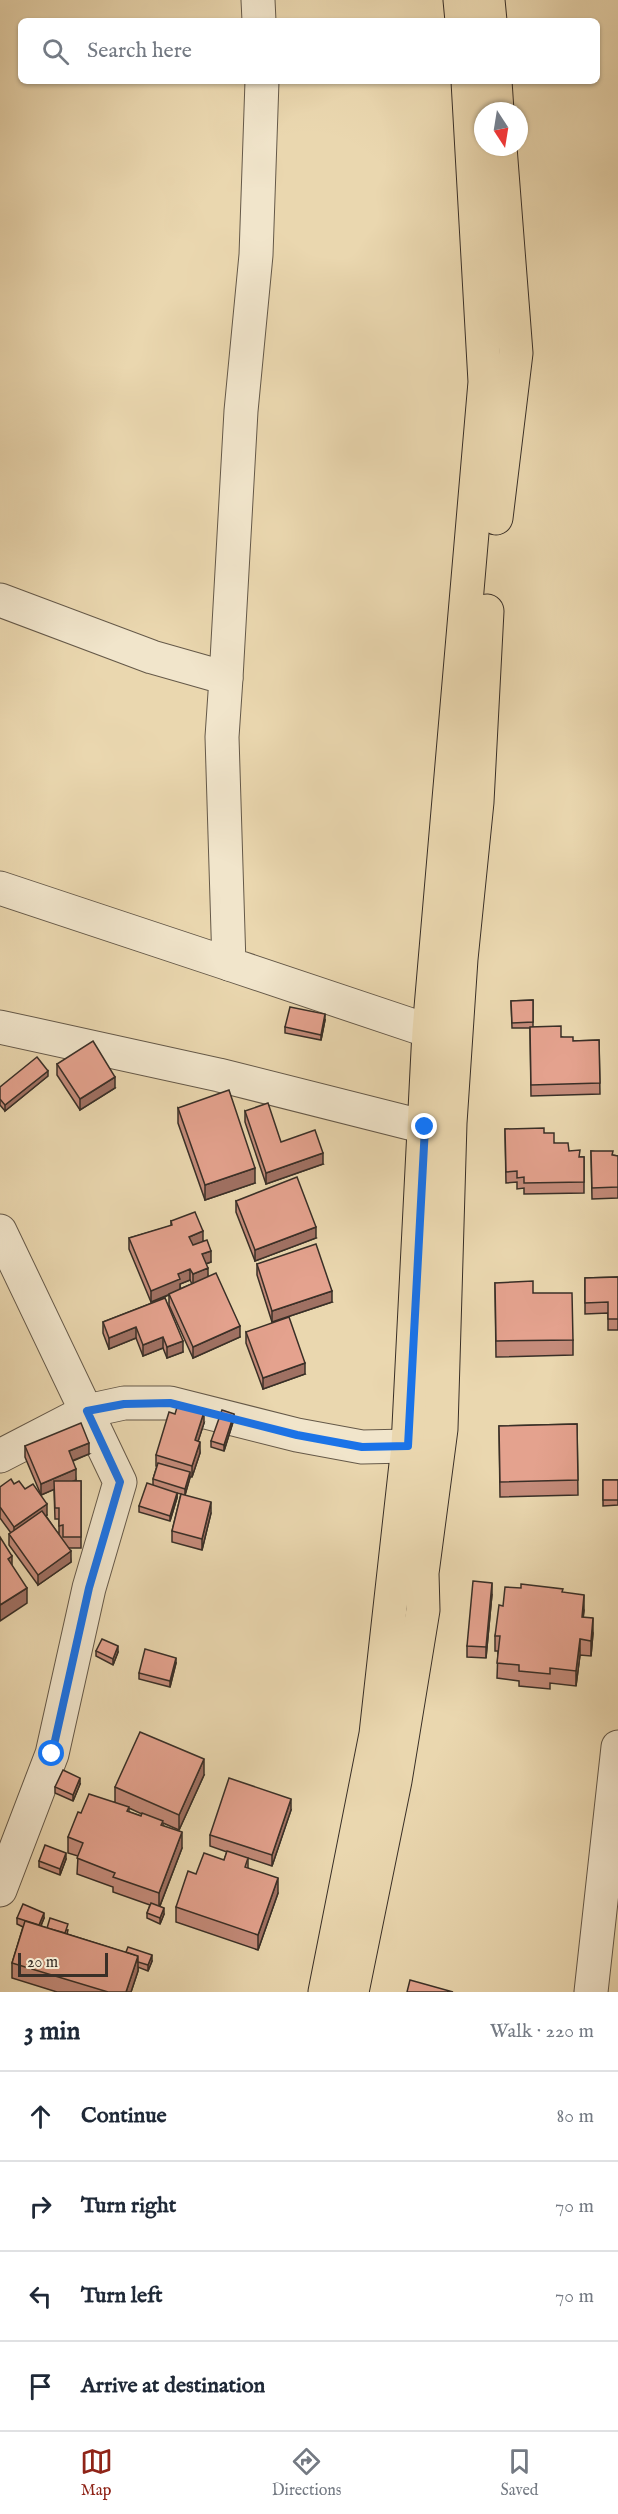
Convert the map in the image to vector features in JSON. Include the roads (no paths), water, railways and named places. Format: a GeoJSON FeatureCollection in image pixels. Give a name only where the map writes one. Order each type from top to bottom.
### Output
{"type":"FeatureCollection","features":[{"type":"Feature","properties":{"kind":"main road"},"geometry":{"type":"LineString","coordinates":[[460,0],[462,18]]}},
{"type":"Feature","properties":{"kind":"main road"},"geometry":{"type":"LineString","coordinates":[[488,0],[490,18]]}},
{"type":"Feature","properties":{"kind":"main road"},"geometry":{"type":"LineString","coordinates":[[325,1992],[376,1734],[408,1446],[429,1031],[485,382],[468,84]]}},
{"type":"Feature","properties":{"kind":"main road"},"geometry":{"type":"LineString","coordinates":[[495,84],[496,102]]}},
{"type":"Feature","properties":{"kind":"main road"},"geometry":{"type":"LineString","coordinates":[[352,1992],[395,1781],[423,1610],[422,1573],[441,1429],[449,1143],[461,959],[477,802],[485,630],[500,476],[516,353],[501,156]]}},
{"type":"Feature","properties":{"kind":"street"},"geometry":{"type":"LineString","coordinates":[[258,0],[259,18]]}},
{"type":"Feature","properties":{"kind":"street"},"geometry":{"type":"LineString","coordinates":[[230,964],[222,737],[241,411],[256,255],[262,84]]}},
{"type":"Feature","properties":{"kind":"street"},"geometry":{"type":"LineString","coordinates":[[0,600],[152,657],[225,678]]}},
{"type":"Feature","properties":{"kind":"street"},"geometry":{"type":"LineString","coordinates":[[0,888],[429,1031]]}},
{"type":"Feature","properties":{"kind":"street"},"geometry":{"type":"LineString","coordinates":[[0,1027],[219,1075],[425,1127]]}},
{"type":"Feature","properties":{"kind":"street"},"geometry":{"type":"LineString","coordinates":[[0,1231],[120,1482],[89,1588],[52,1754],[0,1890]]}},
{"type":"Feature","properties":{"kind":"street"},"geometry":{"type":"LineString","coordinates":[[0,1456],[87,1411],[124,1404],[170,1403],[297,1435],[362,1447],[408,1446]]}},
{"type":"Feature","properties":{"kind":"street"},"geometry":{"type":"LineString","coordinates":[[591,1992],[615,1794],[618,1747]]}}]}
